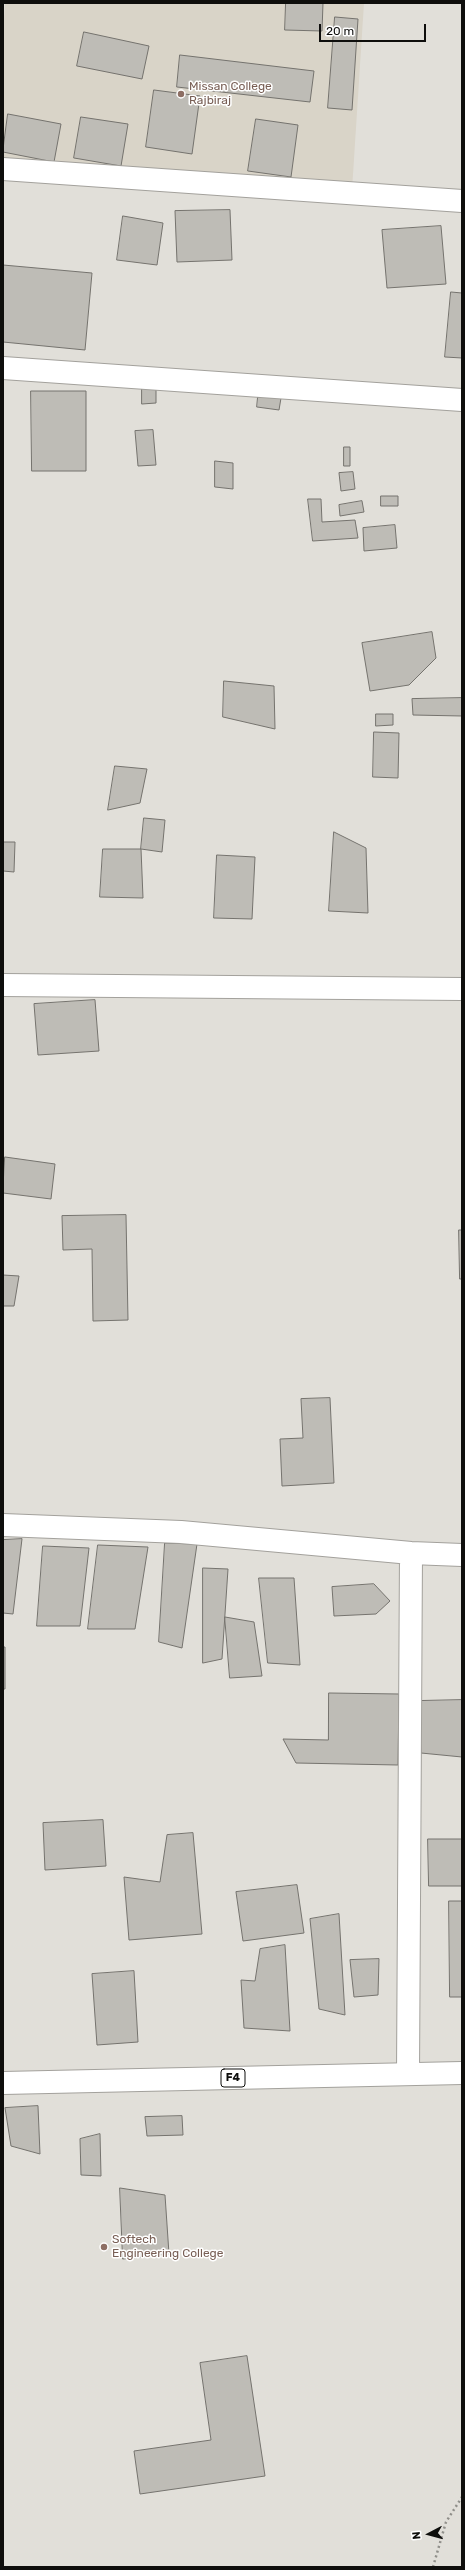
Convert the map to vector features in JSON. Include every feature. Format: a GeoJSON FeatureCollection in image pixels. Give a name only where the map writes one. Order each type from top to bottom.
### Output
{"type":"FeatureCollection","features":[{"type":"Feature","properties":{"kind":"street"},"geometry":{"type":"LineString","coordinates":[[3,169],[462,201]]}},
{"type":"Feature","properties":{"kind":"street"},"geometry":{"type":"LineString","coordinates":[[3,368],[462,400]]}},
{"type":"Feature","properties":{"kind":"street"},"geometry":{"type":"LineString","coordinates":[[3,986],[462,989]]}},
{"type":"Feature","properties":{"kind":"street"},"geometry":{"type":"LineString","coordinates":[[3,1526],[181,1532],[411,1553],[462,1555]]}},
{"type":"Feature","properties":{"kind":"street"},"geometry":{"type":"LineString","coordinates":[[408,2074],[411,1553]]}},
{"type":"Feature","properties":{"kind":"street","name":"F4"},"geometry":{"type":"LineString","coordinates":[[3,2083],[462,2073]]}},
{"type":"Feature","properties":{"kind":"path"},"geometry":{"type":"LineString","coordinates":[[433,2567],[446,2522],[462,2497]]}},
{"type":"Feature","properties":{"kind":"shaded area","name":"Missan College Rajbiraj"},"geometry":{"type":"Polygon","coordinates":[[[5,3],[364,3],[352,190],[3,157],[3,32],[5,3]]]}},
{"type":"Feature","properties":{"kind":"building"},"geometry":{"type":"Polygon","coordinates":[[[286,3],[323,3],[322,31],[285,30],[286,3]]]}},
{"type":"Feature","properties":{"kind":"building"},"geometry":{"type":"Polygon","coordinates":[[[335,17],[358,19],[352,110],[328,108],[335,17]]]}},
{"type":"Feature","properties":{"kind":"building"},"geometry":{"type":"Polygon","coordinates":[[[84,32],[149,46],[142,79],[77,66],[84,32]]]}},
{"type":"Feature","properties":{"kind":"building"},"geometry":{"type":"Polygon","coordinates":[[[180,55],[314,71],[310,102],[177,87],[180,55]]]}},
{"type":"Feature","properties":{"kind":"building"},"geometry":{"type":"Polygon","coordinates":[[[154,90],[200,96],[192,154],[146,147],[154,90]]]}},
{"type":"Feature","properties":{"kind":"building"},"geometry":{"type":"Polygon","coordinates":[[[8,114],[61,124],[54,162],[3,152],[8,114]]]}},
{"type":"Feature","properties":{"kind":"building"},"geometry":{"type":"Polygon","coordinates":[[[81,117],[128,124],[121,166],[74,158],[81,117]]]}},
{"type":"Feature","properties":{"kind":"building"},"geometry":{"type":"Polygon","coordinates":[[[256,119],[298,125],[291,177],[248,171],[256,119]]]}},
{"type":"Feature","properties":{"kind":"building"},"geometry":{"type":"Polygon","coordinates":[[[230,210],[232,260],[177,262],[175,211],[230,210]]]}},
{"type":"Feature","properties":{"kind":"building"},"geometry":{"type":"Polygon","coordinates":[[[123,216],[163,223],[157,265],[117,260],[123,216]]]}},
{"type":"Feature","properties":{"kind":"building"},"geometry":{"type":"Polygon","coordinates":[[[441,226],[446,284],[387,288],[382,230],[441,226]]]}},
{"type":"Feature","properties":{"kind":"building"},"geometry":{"type":"Polygon","coordinates":[[[3,265],[92,273],[85,350],[3,342],[3,265]]]}},
{"type":"Feature","properties":{"kind":"building"},"geometry":{"type":"Polygon","coordinates":[[[451,292],[462,293],[462,358],[445,357],[451,292]]]}},
{"type":"Feature","properties":{"kind":"building"},"geometry":{"type":"Polygon","coordinates":[[[142,386],[156,386],[156,403],[142,404],[142,386]]]}},
{"type":"Feature","properties":{"kind":"building"},"geometry":{"type":"Polygon","coordinates":[[[31,391],[86,391],[86,471],[32,471],[31,391]]]}},
{"type":"Feature","properties":{"kind":"building"},"geometry":{"type":"Polygon","coordinates":[[[258,397],[281,398],[279,410],[257,407],[258,397]]]}},
{"type":"Feature","properties":{"kind":"building"},"geometry":{"type":"Polygon","coordinates":[[[153,430],[156,465],[138,466],[135,431],[153,430]]]}},
{"type":"Feature","properties":{"kind":"building"},"geometry":{"type":"Polygon","coordinates":[[[344,447],[350,447],[350,466],[344,466],[344,447]]]}},
{"type":"Feature","properties":{"kind":"building"},"geometry":{"type":"Polygon","coordinates":[[[215,461],[233,463],[233,489],[215,487],[215,461]]]}},
{"type":"Feature","properties":{"kind":"building"},"geometry":{"type":"Polygon","coordinates":[[[353,472],[355,489],[341,491],[339,473],[353,472]]]}},
{"type":"Feature","properties":{"kind":"building"},"geometry":{"type":"Polygon","coordinates":[[[381,496],[398,496],[398,506],[381,506],[381,496]]]}},
{"type":"Feature","properties":{"kind":"building"},"geometry":{"type":"Polygon","coordinates":[[[308,499],[321,499],[322,522],[355,520],[358,538],[313,541],[308,499]]]}},
{"type":"Feature","properties":{"kind":"building"},"geometry":{"type":"Polygon","coordinates":[[[362,501],[364,512],[340,516],[339,505],[362,501]]]}},
{"type":"Feature","properties":{"kind":"building"},"geometry":{"type":"Polygon","coordinates":[[[395,525],[397,548],[364,551],[363,528],[395,525]]]}},
{"type":"Feature","properties":{"kind":"building"},"geometry":{"type":"Polygon","coordinates":[[[432,632],[436,658],[409,685],[370,691],[362,643],[432,632]]]}},
{"type":"Feature","properties":{"kind":"building"},"geometry":{"type":"Polygon","coordinates":[[[224,681],[274,686],[275,729],[223,717],[224,681]]]}},
{"type":"Feature","properties":{"kind":"building"},"geometry":{"type":"Polygon","coordinates":[[[462,698],[462,716],[413,715],[412,699],[462,698]]]}},
{"type":"Feature","properties":{"kind":"building"},"geometry":{"type":"Polygon","coordinates":[[[376,714],[393,714],[393,725],[376,726],[376,714]]]}},
{"type":"Feature","properties":{"kind":"building"},"geometry":{"type":"Polygon","coordinates":[[[374,732],[399,733],[398,778],[373,777],[374,732]]]}},
{"type":"Feature","properties":{"kind":"building"},"geometry":{"type":"Polygon","coordinates":[[[115,766],[147,769],[140,803],[108,810],[115,766]]]}},
{"type":"Feature","properties":{"kind":"building"},"geometry":{"type":"Polygon","coordinates":[[[144,818],[165,820],[162,852],[141,849],[144,818]]]}},
{"type":"Feature","properties":{"kind":"building"},"geometry":{"type":"Polygon","coordinates":[[[334,832],[366,848],[368,913],[329,911],[334,832]]]}},
{"type":"Feature","properties":{"kind":"building"},"geometry":{"type":"Polygon","coordinates":[[[3,842],[15,842],[14,872],[3,871],[3,842]]]}},
{"type":"Feature","properties":{"kind":"building"},"geometry":{"type":"Polygon","coordinates":[[[103,849],[141,849],[143,898],[100,897],[103,849]]]}},
{"type":"Feature","properties":{"kind":"building"},"geometry":{"type":"Polygon","coordinates":[[[217,855],[255,857],[252,919],[214,918],[217,855]]]}},
{"type":"Feature","properties":{"kind":"building"},"geometry":{"type":"Polygon","coordinates":[[[95,1000],[99,1051],[38,1055],[34,1004],[95,1000]]]}},
{"type":"Feature","properties":{"kind":"building"},"geometry":{"type":"Polygon","coordinates":[[[5,1157],[55,1164],[51,1199],[3,1193],[5,1157]]]}},
{"type":"Feature","properties":{"kind":"building"},"geometry":{"type":"Polygon","coordinates":[[[126,1215],[128,1320],[93,1321],[92,1249],[63,1250],[62,1216],[126,1215]]]}},
{"type":"Feature","properties":{"kind":"building"},"geometry":{"type":"Polygon","coordinates":[[[459,1230],[462,1230],[462,1279],[460,1279],[459,1230]]]}},
{"type":"Feature","properties":{"kind":"building"},"geometry":{"type":"Polygon","coordinates":[[[3,1275],[19,1276],[14,1306],[3,1306],[3,1275]]]}},
{"type":"Feature","properties":{"kind":"building"},"geometry":{"type":"Polygon","coordinates":[[[330,1398],[334,1483],[282,1486],[280,1439],[303,1438],[301,1399],[330,1398]]]}},
{"type":"Feature","properties":{"kind":"building"},"geometry":{"type":"Polygon","coordinates":[[[22,1539],[13,1614],[3,1613],[3,1540],[22,1539]]]}},
{"type":"Feature","properties":{"kind":"building"},"geometry":{"type":"Polygon","coordinates":[[[165,1543],[197,1544],[182,1648],[159,1642],[165,1543]]]}},
{"type":"Feature","properties":{"kind":"building"},"geometry":{"type":"Polygon","coordinates":[[[98,1545],[148,1547],[135,1629],[88,1629],[98,1545]]]}},
{"type":"Feature","properties":{"kind":"building"},"geometry":{"type":"Polygon","coordinates":[[[43,1546],[89,1548],[80,1626],[37,1626],[43,1546]]]}},
{"type":"Feature","properties":{"kind":"building"},"geometry":{"type":"Polygon","coordinates":[[[203,1568],[228,1569],[222,1659],[203,1663],[203,1568]]]}},
{"type":"Feature","properties":{"kind":"building"},"geometry":{"type":"Polygon","coordinates":[[[259,1578],[294,1578],[300,1665],[268,1663],[259,1578]]]}},
{"type":"Feature","properties":{"kind":"building"},"geometry":{"type":"Polygon","coordinates":[[[374,1584],[390,1601],[376,1614],[334,1616],[332,1587],[374,1584]]]}},
{"type":"Feature","properties":{"kind":"building"},"geometry":{"type":"Polygon","coordinates":[[[225,1617],[254,1622],[262,1676],[230,1678],[225,1617]]]}},
{"type":"Feature","properties":{"kind":"building"},"geometry":{"type":"Polygon","coordinates":[[[3,1647],[5,1647],[5,1689],[3,1689],[3,1647]]]}},
{"type":"Feature","properties":{"kind":"building"},"geometry":{"type":"Polygon","coordinates":[[[329,1693],[399,1694],[398,1765],[296,1763],[283,1739],[328,1740],[329,1693]]]}},
{"type":"Feature","properties":{"kind":"building"},"geometry":{"type":"Polygon","coordinates":[[[462,1700],[462,1757],[421,1753],[418,1701],[462,1700]]]}},
{"type":"Feature","properties":{"kind":"building"},"geometry":{"type":"Polygon","coordinates":[[[103,1820],[106,1866],[45,1870],[43,1823],[103,1820]]]}},
{"type":"Feature","properties":{"kind":"building"},"geometry":{"type":"Polygon","coordinates":[[[193,1833],[202,1934],[129,1940],[124,1877],[160,1882],[167,1835],[193,1833]]]}},
{"type":"Feature","properties":{"kind":"building"},"geometry":{"type":"Polygon","coordinates":[[[428,1839],[462,1839],[462,1886],[429,1886],[428,1839]]]}},
{"type":"Feature","properties":{"kind":"building"},"geometry":{"type":"Polygon","coordinates":[[[297,1885],[304,1933],[243,1941],[236,1892],[297,1885]]]}},
{"type":"Feature","properties":{"kind":"building"},"geometry":{"type":"Polygon","coordinates":[[[449,1901],[462,1901],[462,1997],[450,1997],[449,1901]]]}},
{"type":"Feature","properties":{"kind":"building"},"geometry":{"type":"Polygon","coordinates":[[[339,1914],[345,2015],[319,2009],[310,1919],[339,1914]]]}},
{"type":"Feature","properties":{"kind":"building"},"geometry":{"type":"Polygon","coordinates":[[[285,1945],[290,2031],[244,2028],[241,1980],[255,1981],[260,1949],[285,1945]]]}},
{"type":"Feature","properties":{"kind":"building"},"geometry":{"type":"Polygon","coordinates":[[[379,1959],[378,1995],[354,1997],[350,1960],[379,1959]]]}},
{"type":"Feature","properties":{"kind":"building"},"geometry":{"type":"Polygon","coordinates":[[[134,1971],[138,2042],[97,2045],[92,1974],[134,1971]]]}},
{"type":"Feature","properties":{"kind":"building"},"geometry":{"type":"Polygon","coordinates":[[[38,2106],[40,2154],[11,2146],[5,2108],[38,2106]]]}},
{"type":"Feature","properties":{"kind":"building"},"geometry":{"type":"Polygon","coordinates":[[[182,2116],[183,2135],[147,2136],[145,2117],[182,2116]]]}},
{"type":"Feature","properties":{"kind":"building"},"geometry":{"type":"Polygon","coordinates":[[[100,2134],[101,2176],[81,2175],[80,2139],[100,2134]]]}},
{"type":"Feature","properties":{"kind":"building"},"geometry":{"type":"Polygon","coordinates":[[[120,2188],[165,2195],[169,2254],[123,2259],[120,2188]]]}},
{"type":"Feature","properties":{"kind":"building"},"geometry":{"type":"Polygon","coordinates":[[[247,2356],[265,2476],[140,2494],[134,2451],[211,2440],[200,2363],[247,2356]]]}},
{"type":"Feature","properties":{"kind":"place","name":"Missan College Rajbiraj"},"geometry":{"type":"Point","coordinates":[181,94]}},
{"type":"Feature","properties":{"kind":"place","name":"Softech Engineering College"},"geometry":{"type":"Point","coordinates":[104,2247]}}]}
